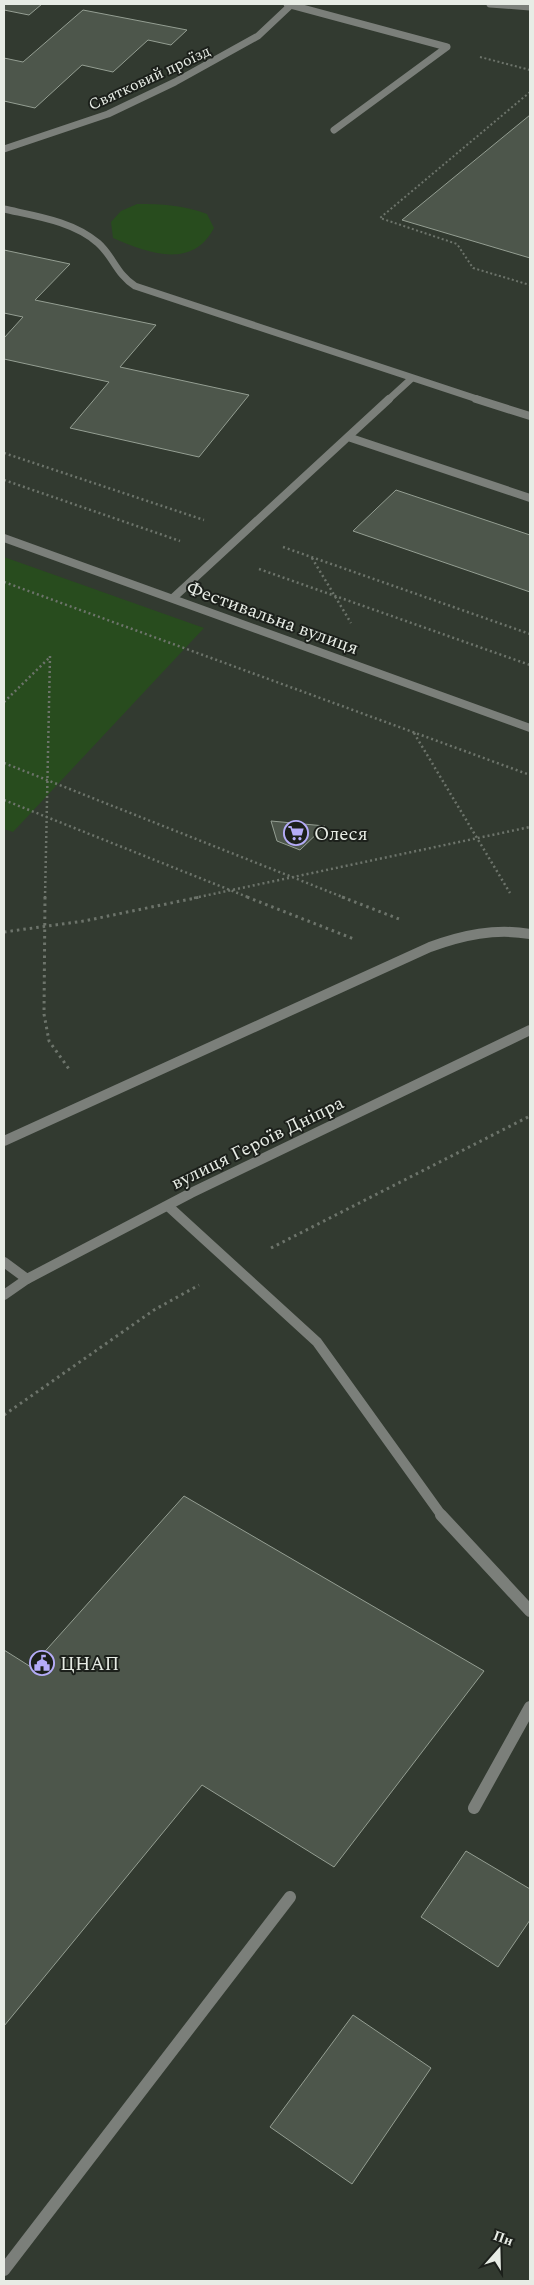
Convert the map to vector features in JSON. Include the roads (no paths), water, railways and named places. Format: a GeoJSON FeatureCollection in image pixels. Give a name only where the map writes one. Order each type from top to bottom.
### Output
{"type":"FeatureCollection","features":[{"type":"Feature","properties":{"kind":"street"},"geometry":{"type":"LineString","coordinates":[[290,4],[447,47],[334,130]]}},
{"type":"Feature","properties":{"kind":"street","name":"Святковий проїзд"},"geometry":{"type":"LineString","coordinates":[[4,149],[108,114],[175,82],[258,36],[290,4]]}},
{"type":"Feature","properties":{"kind":"street"},"geometry":{"type":"LineString","coordinates":[[490,4],[530,7]]}},
{"type":"Feature","properties":{"kind":"street"},"geometry":{"type":"LineString","coordinates":[[4,209],[83,233],[98,243],[123,280],[135,286],[411,379],[530,416]]}},
{"type":"Feature","properties":{"kind":"street"},"geometry":{"type":"LineString","coordinates":[[173,598],[411,379]]}},
{"type":"Feature","properties":{"kind":"street"},"geometry":{"type":"LineString","coordinates":[[348,436],[530,498]]}},
{"type":"Feature","properties":{"kind":"street","name":"Фестивальна вулиця"},"geometry":{"type":"LineString","coordinates":[[4,538],[530,728]]}},
{"type":"Feature","properties":{"kind":"street"},"geometry":{"type":"LineString","coordinates":[[4,1141],[450,939],[491,930],[530,934]]}},
{"type":"Feature","properties":{"kind":"street","name":"вулиця Героїв Дніпра"},"geometry":{"type":"LineString","coordinates":[[4,1295],[27,1279],[168,1206],[530,1030]]}},
{"type":"Feature","properties":{"kind":"street"},"geometry":{"type":"LineString","coordinates":[[168,1206],[317,1342],[440,1514],[530,1611]]}},
{"type":"Feature","properties":{"kind":"street"},"geometry":{"type":"LineString","coordinates":[[4,1262],[27,1279]]}},
{"type":"Feature","properties":{"kind":"street"},"geometry":{"type":"LineString","coordinates":[[474,1808],[530,1707]]}},
{"type":"Feature","properties":{"kind":"street"},"geometry":{"type":"LineString","coordinates":[[4,2270],[290,1897]]}},
{"type":"Feature","properties":{"kind":"place","name":"Олеся"},"geometry":{"type":"Point","coordinates":[296,833]}},
{"type":"Feature","properties":{"kind":"place","name":"ЦНАП"},"geometry":{"type":"Point","coordinates":[42,1663]}}]}
